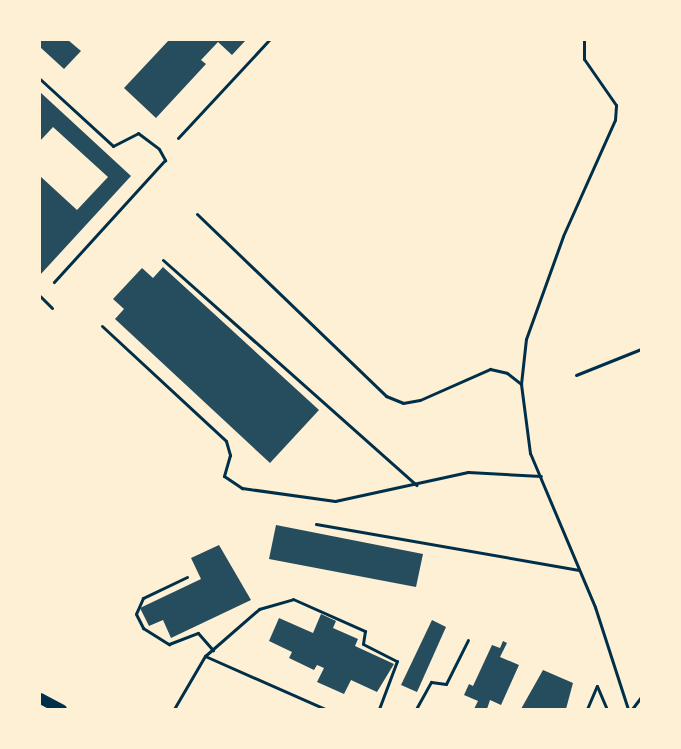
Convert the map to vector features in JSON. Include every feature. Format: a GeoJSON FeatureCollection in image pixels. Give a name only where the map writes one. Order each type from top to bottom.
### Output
{"type":"FeatureCollection","features":[{"type":"Feature","properties":{"kind":"highway"},"geometry":{"type":"LineString","coordinates":[[40,698],[61,709]]}},
{"type":"Feature","properties":{"kind":"lane"},"geometry":{"type":"LineString","coordinates":[[178,138],[268,40]]}},
{"type":"Feature","properties":{"kind":"lane"},"geometry":{"type":"LineString","coordinates":[[584,40],[584,59],[616,105],[615,120],[563,236],[538,305],[526,339],[521,384],[530,453],[580,570],[628,709]]}},
{"type":"Feature","properties":{"kind":"lane"},"geometry":{"type":"LineString","coordinates":[[40,78],[113,146],[138,133],[159,149],[165,160],[54,282]]}},
{"type":"Feature","properties":{"kind":"lane"},"geometry":{"type":"LineString","coordinates":[[197,214],[386,396],[403,403],[420,400],[490,369],[507,373],[521,384]]}},
{"type":"Feature","properties":{"kind":"lane"},"geometry":{"type":"LineString","coordinates":[[164,260],[416,485]]}},
{"type":"Feature","properties":{"kind":"lane"},"geometry":{"type":"LineString","coordinates":[[40,296],[52,308]]}},
{"type":"Feature","properties":{"kind":"lane"},"geometry":{"type":"LineString","coordinates":[[102,326],[226,441],[230,447],[224,476],[242,488],[335,501],[416,485],[468,472],[541,476]]}},
{"type":"Feature","properties":{"kind":"lane"},"geometry":{"type":"LineString","coordinates":[[576,375],[641,349]]}},
{"type":"Feature","properties":{"kind":"lane"},"geometry":{"type":"LineString","coordinates":[[316,524],[580,570]]}},
{"type":"Feature","properties":{"kind":"lane"},"geometry":{"type":"LineString","coordinates":[[187,577],[143,598],[136,614],[143,628],[169,644],[198,633],[213,650]]}},
{"type":"Feature","properties":{"kind":"lane"},"geometry":{"type":"LineString","coordinates":[[174,709],[205,656],[260,609],[292,599],[365,631],[363,644],[397,661],[379,709]]}},
{"type":"Feature","properties":{"kind":"lane"},"geometry":{"type":"LineString","coordinates":[[416,709],[431,682],[446,684],[468,640]]}},
{"type":"Feature","properties":{"kind":"lane"},"geometry":{"type":"LineString","coordinates":[[205,656],[325,709]]}},
{"type":"Feature","properties":{"kind":"lane"},"geometry":{"type":"LineString","coordinates":[[587,709],[597,686],[607,709]]}},
{"type":"Feature","properties":{"kind":"lane"},"geometry":{"type":"LineString","coordinates":[[632,709],[641,698]]}},
{"type":"Feature","properties":{"kind":"building"},"geometry":{"type":"Polygon","coordinates":[[[68,40],[81,51],[64,69],[40,47],[40,41],[68,40]]]}},
{"type":"Feature","properties":{"kind":"building"},"geometry":{"type":"Polygon","coordinates":[[[169,40],[246,40],[232,55],[218,42],[201,60],[206,64],[156,118],[124,88],[169,40]]]}},
{"type":"Feature","properties":{"kind":"building"},"geometry":{"type":"Polygon","coordinates":[[[40,92],[131,176],[40,275],[40,176],[77,210],[108,177],[53,127],[40,141],[40,92]]]}},
{"type":"Feature","properties":{"kind":"building"},"geometry":{"type":"Polygon","coordinates":[[[163,267],[319,410],[270,463],[115,319],[124,309],[113,299],[142,268],[153,278],[163,267]]]}},
{"type":"Feature","properties":{"kind":"building"},"geometry":{"type":"Polygon","coordinates":[[[276,525],[423,554],[416,587],[269,559],[276,525]]]}},
{"type":"Feature","properties":{"kind":"building"},"geometry":{"type":"Polygon","coordinates":[[[219,545],[251,600],[171,638],[163,620],[149,626],[140,608],[201,579],[191,558],[219,545]]]}},
{"type":"Feature","properties":{"kind":"building"},"geometry":{"type":"Polygon","coordinates":[[[321,614],[336,621],[333,628],[358,639],[355,646],[394,664],[377,692],[351,680],[344,694],[317,682],[324,668],[317,665],[314,670],[289,658],[292,652],[269,641],[279,618],[313,633],[321,614]]]}},
{"type":"Feature","properties":{"kind":"building"},"geometry":{"type":"Polygon","coordinates":[[[432,620],[446,627],[417,692],[401,685],[432,620]]]}},
{"type":"Feature","properties":{"kind":"building"},"geometry":{"type":"Polygon","coordinates":[[[503,641],[507,643],[500,657],[519,665],[501,705],[490,700],[487,709],[474,709],[478,701],[464,695],[469,684],[473,686],[492,645],[500,648],[503,641]]]}},
{"type":"Feature","properties":{"kind":"building"},"geometry":{"type":"Polygon","coordinates":[[[543,670],[573,683],[566,709],[521,709],[543,670]]]}}]}
